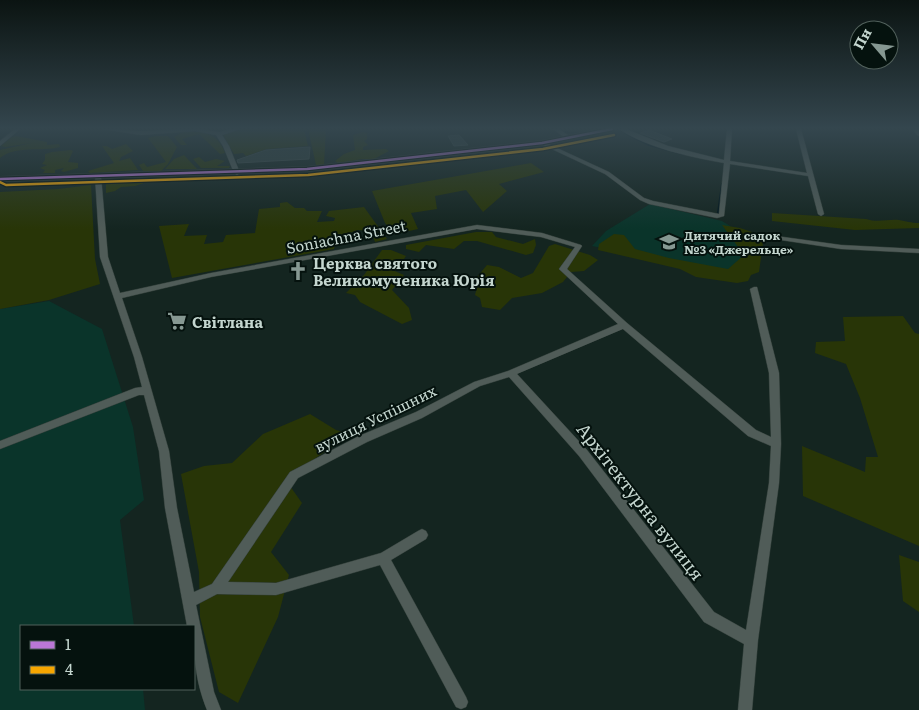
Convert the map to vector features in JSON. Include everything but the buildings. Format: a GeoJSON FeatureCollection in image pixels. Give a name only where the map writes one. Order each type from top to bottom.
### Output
{"type":"FeatureCollection","features":[{"type":"Feature","properties":{"kind":"main road"},"geometry":{"type":"LineString","coordinates":[[0,179],[237,173],[334,167],[376,162]]}},
{"type":"Feature","properties":{"kind":"street"},"geometry":{"type":"LineString","coordinates":[[232,162],[237,173]]}},
{"type":"Feature","properties":{"kind":"street"},"geometry":{"type":"LineString","coordinates":[[583,162],[607,173],[642,199],[651,203],[717,216],[722,215],[728,162]]}},
{"type":"Feature","properties":{"kind":"street"},"geometry":{"type":"LineString","coordinates":[[729,162],[810,174]]}},
{"type":"Feature","properties":{"kind":"street"},"geometry":{"type":"LineString","coordinates":[[807,162],[821,214]]}},
{"type":"Feature","properties":{"kind":"street"},"geometry":{"type":"LineString","coordinates":[[98,176],[104,257],[148,391],[164,451],[171,508],[194,625]]}},
{"type":"Feature","properties":{"kind":"street","name":"Soniachna Street"},"geometry":{"type":"LineString","coordinates":[[118,296],[240,270],[477,227],[542,236],[579,246],[563,269],[624,325]]}},
{"type":"Feature","properties":{"kind":"street"},"geometry":{"type":"LineString","coordinates":[[776,238],[841,247],[919,251]]}},
{"type":"Feature","properties":{"kind":"street"},"geometry":{"type":"LineString","coordinates":[[745,710],[751,640],[774,483],[776,444],[774,374],[754,288]]}},
{"type":"Feature","properties":{"kind":"street"},"geometry":{"type":"LineString","coordinates":[[624,325],[752,433],[776,444]]}},
{"type":"Feature","properties":{"kind":"street","name":"вулиця Успішних"},"geometry":{"type":"LineString","coordinates":[[190,601],[216,588],[294,474],[363,439],[419,415],[477,384],[511,373],[624,325]]}},
{"type":"Feature","properties":{"kind":"street","name":"Архітектурна вулиця"},"geometry":{"type":"LineString","coordinates":[[511,373],[583,453],[709,617],[751,640]]}},
{"type":"Feature","properties":{"kind":"street"},"geometry":{"type":"LineString","coordinates":[[0,445],[138,392],[148,391]]}},
{"type":"Feature","properties":{"kind":"street"},"geometry":{"type":"LineString","coordinates":[[216,588],[276,589],[384,558],[422,534]]}},
{"type":"Feature","properties":{"kind":"street"},"geometry":{"type":"LineString","coordinates":[[384,558],[461,702]]}},
{"type":"Feature","properties":{"kind":"street"},"geometry":{"type":"LineString","coordinates":[[195,629],[206,692],[214,710]]}},
{"type":"Feature","properties":{"kind":"shaded area"},"geometry":{"type":"Polygon","coordinates":[[[43,162],[78,163],[78,168],[64,172],[61,171],[64,168],[55,170],[55,173],[43,173],[45,170],[40,168],[47,165],[42,164],[43,162]]]}},
{"type":"Feature","properties":{"kind":"shaded area"},"geometry":{"type":"Polygon","coordinates":[[[133,162],[138,170],[90,173],[88,171],[114,163],[133,162]]]}},
{"type":"Feature","properties":{"kind":"shaded area"},"geometry":{"type":"Polygon","coordinates":[[[169,162],[161,171],[143,171],[139,165],[144,163],[147,167],[169,162]]]}},
{"type":"Feature","properties":{"kind":"shaded area"},"geometry":{"type":"Polygon","coordinates":[[[171,162],[191,162],[197,169],[165,169],[171,162]]]}},
{"type":"Feature","properties":{"kind":"shaded area"},"geometry":{"type":"Polygon","coordinates":[[[196,162],[223,162],[217,166],[230,166],[229,168],[201,168],[196,162]]]}},
{"type":"Feature","properties":{"kind":"shaded area"},"geometry":{"type":"Polygon","coordinates":[[[315,162],[324,162],[324,165],[316,165],[315,162]]]}},
{"type":"Feature","properties":{"kind":"shaded area"},"geometry":{"type":"Polygon","coordinates":[[[531,163],[544,172],[499,184],[507,191],[483,212],[466,190],[435,196],[437,209],[411,213],[418,229],[396,234],[385,223],[372,191],[531,163]]]}},
{"type":"Feature","properties":{"kind":"shaded area"},"geometry":{"type":"Polygon","coordinates":[[[156,179],[135,186],[121,187],[106,193],[106,184],[113,180],[156,179]]]}},
{"type":"Feature","properties":{"kind":"shaded area"},"geometry":{"type":"Polygon","coordinates":[[[91,185],[95,259],[100,284],[49,300],[0,309],[0,192],[91,185]]]}},
{"type":"Feature","properties":{"kind":"shaded area"},"geometry":{"type":"Polygon","coordinates":[[[287,202],[295,208],[304,208],[307,211],[322,211],[317,222],[334,221],[335,218],[326,216],[329,211],[364,207],[387,239],[375,242],[371,231],[358,230],[344,235],[343,239],[336,240],[334,249],[172,278],[159,226],[189,224],[184,236],[207,235],[204,244],[223,242],[226,235],[255,233],[259,209],[280,207],[280,203],[287,202]]]}},
{"type":"Feature","properties":{"kind":"shaded area","name":"Дитячий садок №3 «Джерельце»"},"geometry":{"type":"Polygon","coordinates":[[[650,204],[722,221],[730,226],[740,237],[748,254],[743,275],[592,246],[606,231],[650,204]]]}},
{"type":"Feature","properties":{"kind":"shaded area"},"geometry":{"type":"Polygon","coordinates":[[[772,213],[875,221],[899,220],[919,223],[919,228],[855,230],[772,221],[772,213]]]}},
{"type":"Feature","properties":{"kind":"shaded area"},"geometry":{"type":"Polygon","coordinates":[[[722,225],[740,228],[764,236],[759,272],[751,275],[748,281],[737,283],[696,277],[680,269],[598,250],[599,244],[614,234],[624,235],[635,249],[669,258],[728,269],[744,255],[722,225]]]}},
{"type":"Feature","properties":{"kind":"shaded area"},"geometry":{"type":"Polygon","coordinates":[[[476,232],[492,232],[496,237],[523,244],[535,239],[536,245],[533,253],[526,255],[477,241],[464,241],[454,249],[426,245],[419,252],[406,249],[406,245],[476,232]]]}},
{"type":"Feature","properties":{"kind":"shaded area"},"geometry":{"type":"Polygon","coordinates":[[[555,244],[590,255],[598,260],[584,271],[571,272],[563,282],[542,293],[512,298],[500,310],[482,307],[480,298],[475,295],[478,283],[477,277],[487,265],[499,267],[521,278],[533,273],[549,246],[555,244]]]}},
{"type":"Feature","properties":{"kind":"shaded area"},"geometry":{"type":"Polygon","coordinates":[[[382,250],[391,250],[406,256],[402,262],[388,262],[390,269],[404,275],[392,290],[409,308],[412,320],[402,324],[360,302],[355,295],[346,293],[364,275],[382,250]]]}},
{"type":"Feature","properties":{"kind":"shaded area"},"geometry":{"type":"Polygon","coordinates":[[[49,301],[102,329],[133,427],[144,500],[120,520],[134,625],[20,625],[20,690],[143,690],[145,710],[0,710],[0,309],[49,301]]]}},
{"type":"Feature","properties":{"kind":"shaded area"},"geometry":{"type":"Polygon","coordinates":[[[903,316],[915,333],[919,334],[919,546],[803,496],[802,446],[865,472],[866,457],[878,457],[860,398],[846,364],[815,353],[816,342],[845,341],[843,317],[903,316]]]}},
{"type":"Feature","properties":{"kind":"shaded area"},"geometry":{"type":"Polygon","coordinates":[[[310,414],[336,430],[351,434],[285,479],[302,503],[271,552],[289,575],[278,617],[238,703],[219,692],[200,617],[199,572],[181,474],[204,466],[232,463],[263,434],[310,414]]]}},
{"type":"Feature","properties":{"kind":"shaded area"},"geometry":{"type":"Polygon","coordinates":[[[899,555],[919,562],[919,612],[903,601],[899,555]]]}},
{"type":"Feature","properties":{"kind":"waterway"},"geometry":{"type":"LineString","coordinates":[[718,213],[722,184]]}},
{"type":"Feature","properties":{"kind":"transit line","name":"1"},"geometry":{"type":"LineString","coordinates":[[0,179],[307,169],[369,162]]}},
{"type":"Feature","properties":{"kind":"transit line","name":"4"},"geometry":{"type":"LineString","coordinates":[[0,182],[6,185],[308,175],[424,162]]}},
{"type":"Feature","properties":{"kind":"place","name":"Дитячий садок №3 «Джерельце»"},"geometry":{"type":"Point","coordinates":[669,242]}},
{"type":"Feature","properties":{"kind":"place","name":"Церква святого Великомученика Юрія"},"geometry":{"type":"Point","coordinates":[298,271]}},
{"type":"Feature","properties":{"kind":"place","name":"Світлана"},"geometry":{"type":"Point","coordinates":[177,321]}}]}
